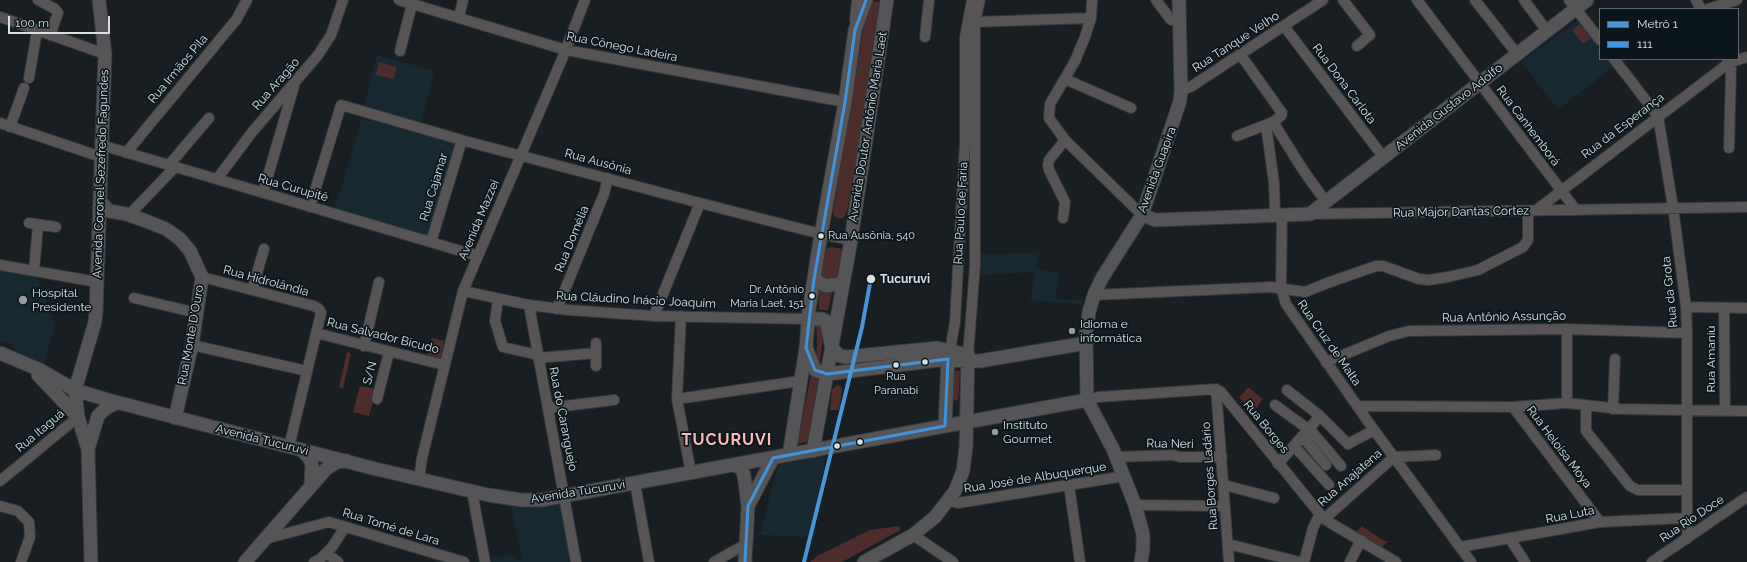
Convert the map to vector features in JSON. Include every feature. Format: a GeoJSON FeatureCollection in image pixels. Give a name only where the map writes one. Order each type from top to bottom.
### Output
{"type":"FeatureCollection","features":[{"type":"Feature","properties":{"kind":"main road","name":"Avenida Coronel Sezefredo Fagundes"},"geometry":{"type":"LineString","coordinates":[[78,417],[75,390],[95,322],[104,215],[100,201],[105,54],[99,0]]}},
{"type":"Feature","properties":{"kind":"main road"},"geometry":{"type":"LineString","coordinates":[[789,455],[806,348],[814,279],[845,102],[855,30],[866,0]]}},
{"type":"Feature","properties":{"kind":"main road","name":"Avenida Guapira"},"geometry":{"type":"LineString","coordinates":[[1087,400],[1086,343],[1089,312],[1094,295],[1102,278],[1142,215],[1165,143],[1177,115],[1181,91],[1179,0]]}},
{"type":"Feature","properties":{"kind":"main road","name":"Avenida Gustavo Adolfo"},"geometry":{"type":"LineString","coordinates":[[1310,214],[1547,31],[1573,4],[1587,0]]}},
{"type":"Feature","properties":{"kind":"main road","name":"Avenida Doutor Antônio Maria Laet"},"geometry":{"type":"LineString","coordinates":[[813,451],[851,240],[884,3]]}},
{"type":"Feature","properties":{"kind":"main road","name":"Rua Major Dantas Cortez"},"geometry":{"type":"LineString","coordinates":[[1142,215],[1171,215],[1175,218],[1310,214]]}},
{"type":"Feature","properties":{"kind":"main road","name":"Rua Monte D'Ouro"},"geometry":{"type":"LineString","coordinates":[[104,215],[129,215],[166,229],[180,239],[190,251],[202,277],[192,345],[175,418]]}},
{"type":"Feature","properties":{"kind":"main road"},"geometry":{"type":"LineString","coordinates":[[814,279],[826,286],[843,283]]}},
{"type":"Feature","properties":{"kind":"main road","name":"Avenida Doutor Antônio Maria Laet"},"geometry":{"type":"LineString","coordinates":[[809,319],[822,319],[826,321],[832,348]]}},
{"type":"Feature","properties":{"kind":"main road"},"geometry":{"type":"LineString","coordinates":[[832,348],[836,354],[846,357],[937,348],[949,354],[980,361],[1086,343]]}},
{"type":"Feature","properties":{"kind":"main road"},"geometry":{"type":"LineString","coordinates":[[806,348],[815,370],[827,374],[949,354]]}},
{"type":"Feature","properties":{"kind":"main road","name":"Avenida Tucuruvi"},"geometry":{"type":"LineString","coordinates":[[0,353],[33,369],[40,370],[75,390],[117,403],[415,478],[472,491],[522,500],[541,500],[564,496],[1087,400]]}},
{"type":"Feature","properties":{"kind":"main road","name":"Rua Paulo de Faria"},"geometry":{"type":"LineString","coordinates":[[945,426],[945,404],[949,354]]}},
{"type":"Feature","properties":{"kind":"main road","name":"Rua Paulo de Faria"},"geometry":{"type":"LineString","coordinates":[[864,562],[913,534],[935,517],[951,498],[963,471],[966,447],[968,358]]}},
{"type":"Feature","properties":{"kind":"main road"},"geometry":{"type":"LineString","coordinates":[[33,369],[78,417],[88,449],[91,562]]}},
{"type":"Feature","properties":{"kind":"main road"},"geometry":{"type":"LineString","coordinates":[[1087,400],[1117,457],[1135,505],[1143,534],[1141,562]]}},
{"type":"Feature","properties":{"kind":"main road"},"geometry":{"type":"LineString","coordinates":[[945,404],[950,409],[955,409],[960,408],[966,401]]}},
{"type":"Feature","properties":{"kind":"main road"},"geometry":{"type":"LineString","coordinates":[[88,449],[98,416],[106,408],[117,403]]}},
{"type":"Feature","properties":{"kind":"main road"},"geometry":{"type":"LineString","coordinates":[[303,451],[310,459],[312,466],[311,484]]}},
{"type":"Feature","properties":{"kind":"main road"},"geometry":{"type":"LineString","coordinates":[[748,506],[772,458]]}},
{"type":"Feature","properties":{"kind":"main road"},"geometry":{"type":"LineString","coordinates":[[245,562],[311,484],[334,464],[346,461]]}},
{"type":"Feature","properties":{"kind":"main road"},"geometry":{"type":"LineString","coordinates":[[736,465],[744,474],[748,506],[745,562]]}},
{"type":"Feature","properties":{"kind":"street"},"geometry":{"type":"LineString","coordinates":[[38,0],[55,9],[58,13],[50,35]]}},
{"type":"Feature","properties":{"kind":"street","name":"Rua Irmãos Pìla"},"geometry":{"type":"LineString","coordinates":[[126,153],[236,20],[247,0]]}},
{"type":"Feature","properties":{"kind":"street","name":"Rua Aragão"},"geometry":{"type":"LineString","coordinates":[[217,179],[253,131],[318,55],[332,35],[343,0]]}},
{"type":"Feature","properties":{"kind":"street","name":"Rua Cônego Ladeira"},"geometry":{"type":"LineString","coordinates":[[399,0],[566,50],[845,102]]}},
{"type":"Feature","properties":{"kind":"street"},"geometry":{"type":"LineString","coordinates":[[459,17],[463,0]]}},
{"type":"Feature","properties":{"kind":"street","name":"Avenida Mazzei"},"geometry":{"type":"LineString","coordinates":[[415,478],[422,458],[463,291],[522,155],[566,50],[585,0]]}},
{"type":"Feature","properties":{"kind":"street"},"geometry":{"type":"LineString","coordinates":[[855,30],[857,0]]}},
{"type":"Feature","properties":{"kind":"street"},"geometry":{"type":"LineString","coordinates":[[925,37],[929,0]]}},
{"type":"Feature","properties":{"kind":"street","name":"Rua Paulo de Faria"},"geometry":{"type":"LineString","coordinates":[[949,354],[955,322],[966,83],[965,37],[972,0]]}},
{"type":"Feature","properties":{"kind":"street","name":"Rua Paulo de Faria"},"geometry":{"type":"LineString","coordinates":[[968,358],[975,266],[975,22],[980,0]]}},
{"type":"Feature","properties":{"kind":"street"},"geometry":{"type":"LineString","coordinates":[[1092,0],[1091,18],[1076,60],[1050,104],[1049,118],[1065,140],[1142,215]]}},
{"type":"Feature","properties":{"kind":"street"},"geometry":{"type":"LineString","coordinates":[[1156,0],[1171,20],[1179,20]]}},
{"type":"Feature","properties":{"kind":"street","name":"Rua Tanque Velho"},"geometry":{"type":"LineString","coordinates":[[1181,91],[1192,86],[1323,0]]}},
{"type":"Feature","properties":{"kind":"street"},"geometry":{"type":"LineString","coordinates":[[1343,0],[1370,35],[1358,46]]}},
{"type":"Feature","properties":{"kind":"street","name":"Rua Canhemborá"},"geometry":{"type":"LineString","coordinates":[[1418,0],[1576,210]]}},
{"type":"Feature","properties":{"kind":"street"},"geometry":{"type":"LineString","coordinates":[[1476,0],[1517,54]]}},
{"type":"Feature","properties":{"kind":"street"},"geometry":{"type":"LineString","coordinates":[[1524,0],[1547,31]]}},
{"type":"Feature","properties":{"kind":"street"},"geometry":{"type":"LineString","coordinates":[[1711,8],[1736,0]]}},
{"type":"Feature","properties":{"kind":"street"},"geometry":{"type":"LineString","coordinates":[[400,52],[412,4]]}},
{"type":"Feature","properties":{"kind":"street"},"geometry":{"type":"LineString","coordinates":[[1573,4],[1599,39]]}},
{"type":"Feature","properties":{"kind":"street"},"geometry":{"type":"LineString","coordinates":[[0,18],[105,54]]}},
{"type":"Feature","properties":{"kind":"street"},"geometry":{"type":"LineString","coordinates":[[975,22],[1091,18]]}},
{"type":"Feature","properties":{"kind":"street","name":"Rua Dona Carlota"},"geometry":{"type":"LineString","coordinates":[[1284,26],[1384,158]]}},
{"type":"Feature","properties":{"kind":"street"},"geometry":{"type":"LineString","coordinates":[[29,78],[37,31]]}},
{"type":"Feature","properties":{"kind":"street"},"geometry":{"type":"LineString","coordinates":[[1237,136],[1269,123],[1281,116],[1281,110],[1240,54]]}},
{"type":"Feature","properties":{"kind":"street","name":"Rua da Grota"},"geometry":{"type":"LineString","coordinates":[[1615,60],[1658,116],[1673,207],[1686,307],[1687,539]]}},
{"type":"Feature","properties":{"kind":"street"},"geometry":{"type":"LineString","coordinates":[[1728,61],[1731,69],[1730,148]]}},
{"type":"Feature","properties":{"kind":"street","name":"Rua da Esperança"},"geometry":{"type":"LineString","coordinates":[[1531,211],[1561,190],[1728,61]]}},
{"type":"Feature","properties":{"kind":"street"},"geometry":{"type":"LineString","coordinates":[[1065,79],[1131,108]]}},
{"type":"Feature","properties":{"kind":"street"},"geometry":{"type":"LineString","coordinates":[[264,193],[294,84]]}},
{"type":"Feature","properties":{"kind":"street"},"geometry":{"type":"LineString","coordinates":[[10,127],[24,88]]}},
{"type":"Feature","properties":{"kind":"street","name":"Rua Ausônia"},"geometry":{"type":"LineString","coordinates":[[310,207],[341,105],[462,140],[700,203],[821,234],[851,240]]}},
{"type":"Feature","properties":{"kind":"street"},"geometry":{"type":"LineString","coordinates":[[129,215],[172,166],[209,118]]}},
{"type":"Feature","properties":{"kind":"street","name":"Rua Curupitê"},"geometry":{"type":"LineString","coordinates":[[0,123],[101,151],[126,153],[478,256]]}},
{"type":"Feature","properties":{"kind":"street"},"geometry":{"type":"LineString","coordinates":[[1269,123],[1326,202]]}},
{"type":"Feature","properties":{"kind":"street"},"geometry":{"type":"LineString","coordinates":[[1269,123],[1278,215],[1281,288]]}},
{"type":"Feature","properties":{"kind":"street","name":"Rua Cajamar"},"geometry":{"type":"LineString","coordinates":[[431,242],[462,140]]}},
{"type":"Feature","properties":{"kind":"street"},"geometry":{"type":"LineString","coordinates":[[1063,218],[1065,202],[1048,165],[1049,160],[1065,140]]}},
{"type":"Feature","properties":{"kind":"street","name":"Rua Domélia"},"geometry":{"type":"LineString","coordinates":[[558,309],[604,194],[608,178]]}},
{"type":"Feature","properties":{"kind":"street"},"geometry":{"type":"LineString","coordinates":[[961,202],[966,205],[974,203]]}},
{"type":"Feature","properties":{"kind":"street"},"geometry":{"type":"LineString","coordinates":[[654,316],[700,203]]}},
{"type":"Feature","properties":{"kind":"street","name":"Rua Major Dantas Cortez"},"geometry":{"type":"LineString","coordinates":[[1310,214],[1747,207]]}},
{"type":"Feature","properties":{"kind":"street"},"geometry":{"type":"LineString","coordinates":[[1094,295],[1271,287],[1305,292],[1376,266],[1428,280],[1478,270],[1523,247],[1526,244],[1531,211]]}},
{"type":"Feature","properties":{"kind":"street"},"geometry":{"type":"LineString","coordinates":[[34,271],[33,224],[56,227]]}},
{"type":"Feature","properties":{"kind":"street"},"geometry":{"type":"LineString","coordinates":[[252,290],[264,249]]}},
{"type":"Feature","properties":{"kind":"street"},"geometry":{"type":"LineString","coordinates":[[0,265],[98,282]]}},
{"type":"Feature","properties":{"kind":"street","name":"Rua Hidrolândia"},"geometry":{"type":"LineString","coordinates":[[202,277],[314,306],[319,309],[320,313],[316,333]]}},
{"type":"Feature","properties":{"kind":"street"},"geometry":{"type":"LineString","coordinates":[[364,346],[379,282]]}},
{"type":"Feature","properties":{"kind":"street","name":"Rua Cruz de Malta"},"geometry":{"type":"LineString","coordinates":[[1281,288],[1286,304],[1326,362],[1471,562]]}},
{"type":"Feature","properties":{"kind":"street","name":"Rua Cláudino Inácio Joaquim"},"geometry":{"type":"LineString","coordinates":[[463,291],[529,305],[558,309],[654,316],[809,319]]}},
{"type":"Feature","properties":{"kind":"street"},"geometry":{"type":"LineString","coordinates":[[134,298],[197,313]]}},
{"type":"Feature","properties":{"kind":"street"},"geometry":{"type":"LineString","coordinates":[[498,299],[495,322],[503,347],[538,356],[596,348],[596,366]]}},
{"type":"Feature","properties":{"kind":"street","name":"Rua do Caranguejo"},"geometry":{"type":"LineString","coordinates":[[529,305],[576,562]]}},
{"type":"Feature","properties":{"kind":"street"},"geometry":{"type":"LineString","coordinates":[[1686,307],[1747,308]]}},
{"type":"Feature","properties":{"kind":"street","name":"Rua Amaniú"},"geometry":{"type":"LineString","coordinates":[[1724,308],[1725,410]]}},
{"type":"Feature","properties":{"kind":"street"},"geometry":{"type":"LineString","coordinates":[[681,316],[677,399],[691,473]]}},
{"type":"Feature","properties":{"kind":"street"},"geometry":{"type":"LineString","coordinates":[[1567,329],[1567,403]]}},
{"type":"Feature","properties":{"kind":"street","name":"Rua Antônio Assunção"},"geometry":{"type":"LineString","coordinates":[[1326,362],[1400,332],[1567,329],[1687,333]]}},
{"type":"Feature","properties":{"kind":"street"},"geometry":{"type":"LineString","coordinates":[[289,447],[316,333]]}},
{"type":"Feature","properties":{"kind":"street","name":"Rua Salvador Bicudo"},"geometry":{"type":"LineString","coordinates":[[316,333],[444,365]]}},
{"type":"Feature","properties":{"kind":"street"},"geometry":{"type":"LineString","coordinates":[[192,345],[307,371]]}},
{"type":"Feature","properties":{"kind":"street","name":"S/N"},"geometry":{"type":"LineString","coordinates":[[377,399],[389,352]]}},
{"type":"Feature","properties":{"kind":"street"},"geometry":{"type":"LineString","coordinates":[[1613,409],[1615,359]]}},
{"type":"Feature","properties":{"kind":"street"},"geometry":{"type":"LineString","coordinates":[[677,399],[800,381]]}},
{"type":"Feature","properties":{"kind":"street"},"geometry":{"type":"LineString","coordinates":[[1087,400],[1098,397],[1216,389]]}},
{"type":"Feature","properties":{"kind":"street","name":"Rua Borges Ladário"},"geometry":{"type":"LineString","coordinates":[[1216,389],[1229,562]]}},
{"type":"Feature","properties":{"kind":"street","name":"Rua Borges"},"geometry":{"type":"LineString","coordinates":[[1216,389],[1221,392],[1278,464],[1322,516],[1396,562]]}},
{"type":"Feature","properties":{"kind":"street"},"geometry":{"type":"LineString","coordinates":[[1287,390],[1320,416],[1348,444],[1374,430]]}},
{"type":"Feature","properties":{"kind":"street"},"geometry":{"type":"LineString","coordinates":[[548,408],[614,400]]}},
{"type":"Feature","properties":{"kind":"street"},"geometry":{"type":"LineString","coordinates":[[1357,406],[1513,407],[1567,403],[1613,409],[1747,411]]}},
{"type":"Feature","properties":{"kind":"street"},"geometry":{"type":"LineString","coordinates":[[1275,405],[1341,466]]}},
{"type":"Feature","properties":{"kind":"street"},"geometry":{"type":"LineString","coordinates":[[1586,406],[1586,431],[1630,486],[1638,490],[1687,490]]}},
{"type":"Feature","properties":{"kind":"street","name":"Rua Heloísa Moya"},"geometry":{"type":"LineString","coordinates":[[1513,407],[1600,522]]}},
{"type":"Feature","properties":{"kind":"street"},"geometry":{"type":"LineString","coordinates":[[1278,464],[1320,416]]}},
{"type":"Feature","properties":{"kind":"street","name":"Rua Itaguá"},"geometry":{"type":"LineString","coordinates":[[0,481],[78,417]]}},
{"type":"Feature","properties":{"kind":"street"},"geometry":{"type":"LineString","coordinates":[[1305,433],[1326,465]]}},
{"type":"Feature","properties":{"kind":"street"},"geometry":{"type":"LineString","coordinates":[[1294,446],[1329,485]]}},
{"type":"Feature","properties":{"kind":"street","name":"Rua Neri"},"geometry":{"type":"LineString","coordinates":[[1117,457],[1173,455],[1180,457],[1222,457]]}},
{"type":"Feature","properties":{"kind":"street"},"geometry":{"type":"LineString","coordinates":[[1394,457],[1436,455]]}},
{"type":"Feature","properties":{"kind":"street","name":"Rua Anajatena"},"geometry":{"type":"LineString","coordinates":[[1322,516],[1394,457]]}},
{"type":"Feature","properties":{"kind":"street","name":"Rua José de Albuquerque"},"geometry":{"type":"LineString","coordinates":[[951,498],[954,502],[958,503],[1125,476]]}},
{"type":"Feature","properties":{"kind":"street"},"geometry":{"type":"LineString","coordinates":[[635,483],[649,562]]}},
{"type":"Feature","properties":{"kind":"street"},"geometry":{"type":"LineString","coordinates":[[1069,485],[1080,562]]}},
{"type":"Feature","properties":{"kind":"street"},"geometry":{"type":"LineString","coordinates":[[1224,485],[1274,498]]}},
{"type":"Feature","properties":{"kind":"street"},"geometry":{"type":"LineString","coordinates":[[472,491],[485,562]]}},
{"type":"Feature","properties":{"kind":"street","name":"Rua Rio Doce"},"geometry":{"type":"LineString","coordinates":[[1652,562],[1747,497]]}},
{"type":"Feature","properties":{"kind":"street"},"geometry":{"type":"LineString","coordinates":[[1135,505],[1225,506]]}},
{"type":"Feature","properties":{"kind":"street"},"geometry":{"type":"LineString","coordinates":[[0,506],[18,511],[29,522],[30,537],[21,562]]}},
{"type":"Feature","properties":{"kind":"street"},"geometry":{"type":"LineString","coordinates":[[1304,562],[1313,528],[1322,516]]}},
{"type":"Feature","properties":{"kind":"street","name":"Rua Luta"},"geometry":{"type":"LineString","coordinates":[[1460,548],[1600,522],[1686,518]]}},
{"type":"Feature","properties":{"kind":"street","name":"Rua Tomé de Lara"},"geometry":{"type":"LineString","coordinates":[[265,540],[324,523],[345,527],[464,562]]}},
{"type":"Feature","properties":{"kind":"street"},"geometry":{"type":"LineString","coordinates":[[314,562],[332,547],[345,527]]}},
{"type":"Feature","properties":{"kind":"street"},"geometry":{"type":"LineString","coordinates":[[913,534],[953,562]]}},
{"type":"Feature","properties":{"kind":"street"},"geometry":{"type":"LineString","coordinates":[[1510,539],[1525,562]]}},
{"type":"Feature","properties":{"kind":"street"},"geometry":{"type":"LineString","coordinates":[[1350,562],[1361,540]]}},
{"type":"Feature","properties":{"kind":"street"},"geometry":{"type":"LineString","coordinates":[[714,562],[746,544]]}},
{"type":"Feature","properties":{"kind":"street"},"geometry":{"type":"LineString","coordinates":[[1228,544],[1300,562]]}},
{"type":"Feature","properties":{"kind":"street"},"geometry":{"type":"LineString","coordinates":[[326,553],[338,562]]}},
{"type":"Feature","properties":{"kind":"shaded area"},"geometry":{"type":"Polygon","coordinates":[[[874,1],[879,2],[883,8],[847,212],[844,217],[839,219],[834,216],[833,211],[867,7],[874,1]]]}},
{"type":"Feature","properties":{"kind":"shaded area"},"geometry":{"type":"Polygon","coordinates":[[[1578,20],[1599,47],[1599,60],[1609,60],[1614,66],[1558,110],[1521,62],[1578,20]]]}},
{"type":"Feature","properties":{"kind":"shaded area"},"geometry":{"type":"Polygon","coordinates":[[[1580,24],[1591,38],[1583,44],[1572,30],[1580,24]]]}},
{"type":"Feature","properties":{"kind":"shaded area"},"geometry":{"type":"Polygon","coordinates":[[[377,55],[435,71],[421,122],[364,106],[377,55]]]}},
{"type":"Feature","properties":{"kind":"shaded area"},"geometry":{"type":"Polygon","coordinates":[[[379,62],[397,67],[394,79],[376,75],[379,62]]]}},
{"type":"Feature","properties":{"kind":"shaded area"},"geometry":{"type":"Polygon","coordinates":[[[362,118],[456,144],[428,235],[335,208],[362,118]]]}},
{"type":"Feature","properties":{"kind":"shaded area"},"geometry":{"type":"Polygon","coordinates":[[[831,247],[842,249],[842,261],[837,276],[829,280],[823,277],[820,271],[825,249],[831,247]]]}},
{"type":"Feature","properties":{"kind":"shaded area"},"geometry":{"type":"Polygon","coordinates":[[[1039,253],[1036,268],[1060,273],[1055,299],[1083,300],[1082,305],[1030,300],[1035,272],[981,275],[981,254],[1039,253]]]}},
{"type":"Feature","properties":{"kind":"shaded area","name":"Hospital Presidente"},"geometry":{"type":"Polygon","coordinates":[[[0,269],[37,275],[55,324],[43,369],[16,351],[13,344],[0,342],[0,269]]]}},
{"type":"Feature","properties":{"kind":"shaded area"},"geometry":{"type":"Polygon","coordinates":[[[819,291],[832,293],[828,310],[819,310],[819,291]]]}},
{"type":"Feature","properties":{"kind":"shaded area"},"geometry":{"type":"Polygon","coordinates":[[[818,322],[825,328],[819,367],[816,363],[816,325],[818,322]]]}},
{"type":"Feature","properties":{"kind":"shaded area"},"geometry":{"type":"Polygon","coordinates":[[[432,338],[444,341],[440,360],[427,357],[432,338]]]}},
{"type":"Feature","properties":{"kind":"shaded area"},"geometry":{"type":"Polygon","coordinates":[[[347,352],[351,353],[343,389],[339,387],[347,352]]]}},
{"type":"Feature","properties":{"kind":"shaded area"},"geometry":{"type":"Polygon","coordinates":[[[953,370],[960,371],[959,396],[957,401],[954,400],[952,396],[953,370]]]}},
{"type":"Feature","properties":{"kind":"shaded area"},"geometry":{"type":"Polygon","coordinates":[[[811,375],[819,377],[820,381],[807,442],[797,444],[811,375]]]}},
{"type":"Feature","properties":{"kind":"shaded area"},"geometry":{"type":"Polygon","coordinates":[[[837,385],[840,386],[842,390],[839,410],[830,410],[832,389],[837,385]]]}},
{"type":"Feature","properties":{"kind":"shaded area"},"geometry":{"type":"Polygon","coordinates":[[[360,386],[377,389],[369,416],[353,412],[360,386]]]}},
{"type":"Feature","properties":{"kind":"shaded area"},"geometry":{"type":"Polygon","coordinates":[[[1248,387],[1263,399],[1254,411],[1239,398],[1248,387]]]}},
{"type":"Feature","properties":{"kind":"shaded area"},"geometry":{"type":"Polygon","coordinates":[[[826,456],[814,520],[816,537],[760,535],[778,465],[826,456]]]}},
{"type":"Feature","properties":{"kind":"shaded area"},"geometry":{"type":"Polygon","coordinates":[[[560,504],[562,506],[572,562],[489,562],[489,557],[516,555],[518,560],[522,559],[511,506],[529,509],[560,504]]]}},
{"type":"Feature","properties":{"kind":"shaded area"},"geometry":{"type":"Polygon","coordinates":[[[899,526],[900,530],[842,562],[810,562],[817,556],[870,530],[899,526]]]}},
{"type":"Feature","properties":{"kind":"shaded area"},"geometry":{"type":"Polygon","coordinates":[[[1362,526],[1388,542],[1382,547],[1356,532],[1362,526]]]}},
{"type":"Feature","properties":{"kind":"metro line","name":"1"},"geometry":{"type":"LineString","coordinates":[[804,562],[862,327],[871,278]]}},
{"type":"Feature","properties":{"kind":"transit line","name":"111"},"geometry":{"type":"LineString","coordinates":[[745,562],[748,506],[773,458],[945,426],[948,359],[827,374],[815,370],[806,348],[814,279],[845,102],[855,30],[866,0]]}},
{"type":"Feature","properties":{"kind":"place","name":"Rua Ausônia, 540"},"geometry":{"type":"Point","coordinates":[821,236]}},
{"type":"Feature","properties":{"kind":"place","name":"Tucuruvi"},"geometry":{"type":"Point","coordinates":[871,279]}},
{"type":"Feature","properties":{"kind":"place","name":"Dr. Antônio Maria Laet, 151"},"geometry":{"type":"Point","coordinates":[812,296]}},
{"type":"Feature","properties":{"kind":"place","name":"Hospital Presidente"},"geometry":{"type":"Point","coordinates":[23,300]}},
{"type":"Feature","properties":{"kind":"place","name":"Idioma e informática"},"geometry":{"type":"Point","coordinates":[1072,331]}},
{"type":"Feature","properties":{"kind":"place","name":"Rua Paranabi"},"geometry":{"type":"Point","coordinates":[896,365]}},
{"type":"Feature","properties":{"kind":"place","name":"Instituto Gourmet"},"geometry":{"type":"Point","coordinates":[995,432]}},
{"type":"Feature","properties":{"kind":"district","name":"TUCURUVI"},"geometry":{"type":"Point","coordinates":[727,440]}}]}
